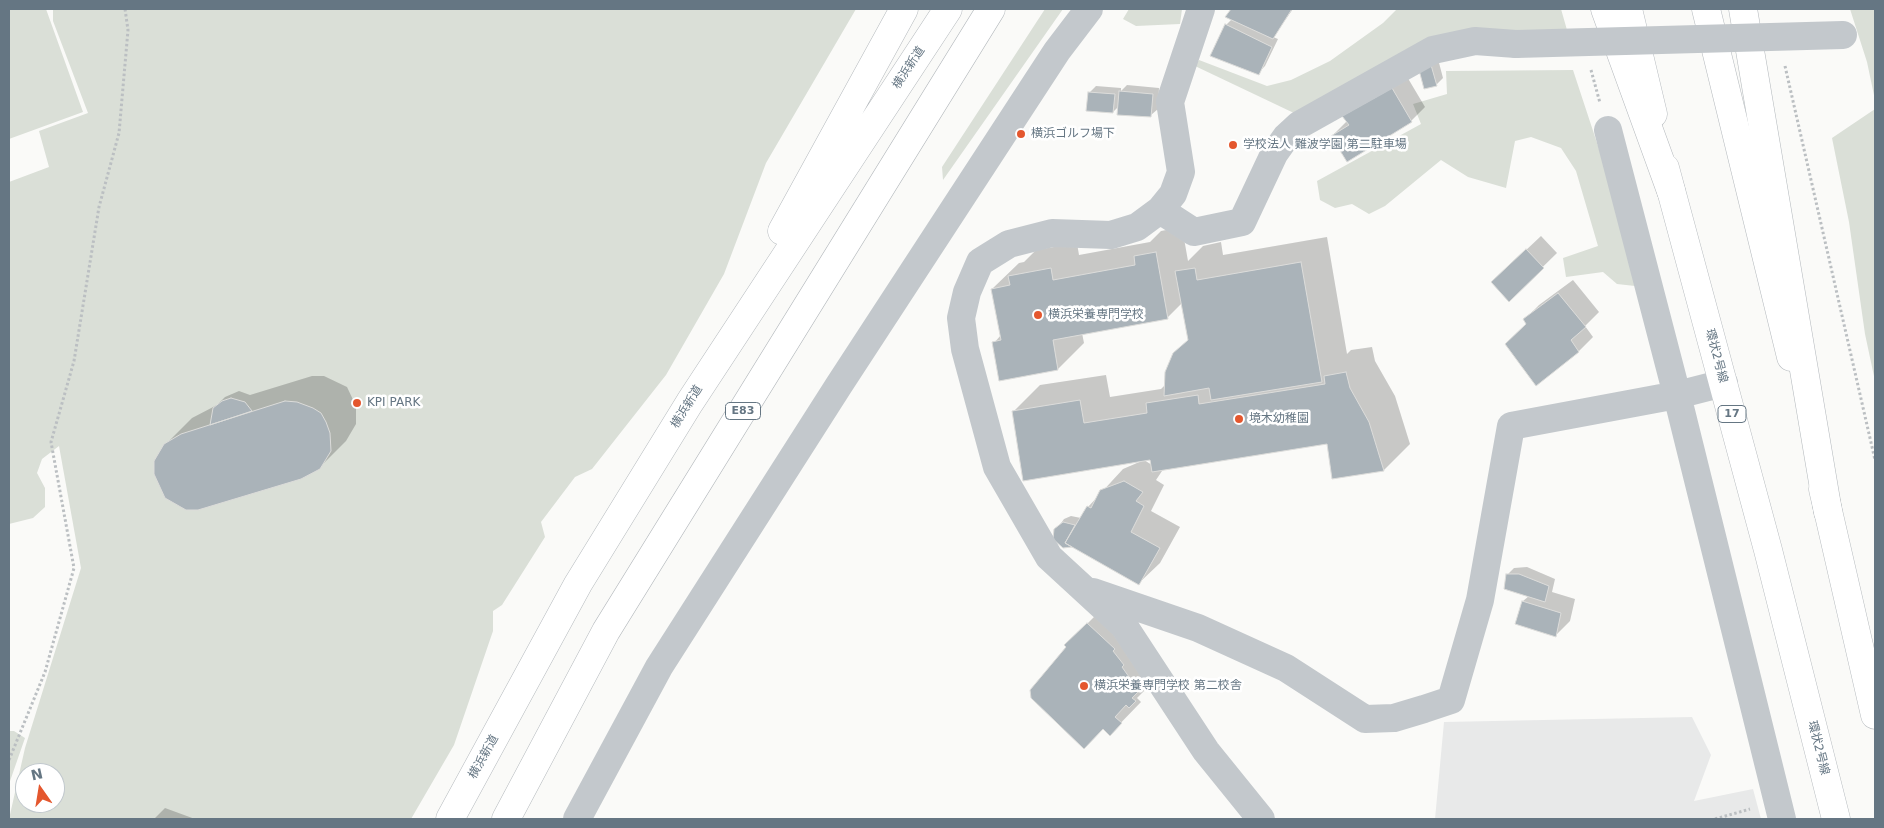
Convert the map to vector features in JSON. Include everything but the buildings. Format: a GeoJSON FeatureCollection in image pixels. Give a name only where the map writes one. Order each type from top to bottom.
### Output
{"type":"FeatureCollection","features":[{"type":"Feature","properties":{"kind":"main road"},"geometry":{"type":"LineString","coordinates":[[690,402],[904,9]]}},
{"type":"Feature","properties":{"kind":"main road","name":"横浜新道"},"geometry":{"type":"LineString","coordinates":[[450,819],[578,584],[690,402],[948,9]]}},
{"type":"Feature","properties":{"kind":"main road","name":"E83"},"geometry":{"type":"LineString","coordinates":[[506,819],[606,631],[991,9]]}},
{"type":"Feature","properties":{"kind":"main road"},"geometry":{"type":"LineString","coordinates":[[1606,9],[1671,191]]}},
{"type":"Feature","properties":{"kind":"main road","name":"環状2号線"},"geometry":{"type":"LineString","coordinates":[[1628,9],[1671,191],[1724,383],[1836,819]]}},
{"type":"Feature","properties":{"kind":"main road"},"geometry":{"type":"LineString","coordinates":[[1706,9],[1828,512],[1875,715]]}},
{"type":"Feature","properties":{"kind":"main road"},"geometry":{"type":"LineString","coordinates":[[1742,9],[1828,512]]}},
{"type":"Feature","properties":{"kind":"street"},"geometry":{"type":"LineString","coordinates":[[578,819],[659,667],[838,385],[1057,51],[1089,9]]}},
{"type":"Feature","properties":{"kind":"street"},"geometry":{"type":"LineString","coordinates":[[1201,9],[1170,102],[1181,172],[1173,194],[1160,210],[1137,227],[1111,235],[1052,233],[1009,244],[980,262],[967,292],[961,318],[964,349],[997,467],[1049,557],[1124,626],[1206,751],[1261,819]]}},
{"type":"Feature","properties":{"kind":"street"},"geometry":{"type":"LineString","coordinates":[[1160,210],[1194,232],[1242,222],[1274,154],[1286,137],[1299,125],[1433,50],[1475,41],[1516,44],[1843,35]]}},
{"type":"Feature","properties":{"kind":"street"},"geometry":{"type":"LineString","coordinates":[[1608,130],[1677,395],[1782,819]]}},
{"type":"Feature","properties":{"kind":"street"},"geometry":{"type":"LineString","coordinates":[[1082,588],[1198,628],[1286,668],[1365,720],[1394,718],[1424,709],[1451,700],[1454,691],[1480,600],[1511,426],[1677,395],[1724,383]]}},
{"type":"Feature","properties":{"kind":"path"},"geometry":{"type":"LineString","coordinates":[[9,760],[45,672],[74,568],[51,442],[74,361],[100,207],[119,133],[128,30],[125,9]]}},
{"type":"Feature","properties":{"kind":"path"},"geometry":{"type":"LineString","coordinates":[[1785,65],[1875,460]]}},
{"type":"Feature","properties":{"kind":"shaded area"},"geometry":{"type":"Polygon","coordinates":[[[9,9],[46,9],[83,112],[9,139],[9,9]]]}},
{"type":"Feature","properties":{"kind":"shaded area","name":"KPI PARK"},"geometry":{"type":"Polygon","coordinates":[[[53,9],[856,9],[766,163],[724,274],[666,375],[592,469],[575,477],[541,522],[545,537],[502,605],[493,611],[493,631],[454,745],[411,819],[9,819],[15,792],[15,813],[65,813],[65,763],[22,763],[81,568],[59,446],[42,459],[37,473],[45,488],[45,507],[33,518],[9,524],[9,182],[49,167],[39,131],[88,113],[53,21],[53,9]]]}},
{"type":"Feature","properties":{"kind":"shaded area"},"geometry":{"type":"Polygon","coordinates":[[[1045,9],[1063,9],[943,180],[942,167],[1045,9]]]}},
{"type":"Feature","properties":{"kind":"shaded area"},"geometry":{"type":"Polygon","coordinates":[[[1129,9],[1182,9],[1180,24],[1136,26],[1123,19],[1129,9]]]}},
{"type":"Feature","properties":{"kind":"shaded area"},"geometry":{"type":"Polygon","coordinates":[[[1397,9],[1561,9],[1567,30],[1472,32],[1296,114],[1195,66],[1199,60],[1267,86],[1291,80],[1330,61],[1383,23],[1397,9]]]}},
{"type":"Feature","properties":{"kind":"shaded area"},"geometry":{"type":"Polygon","coordinates":[[[1850,9],[1875,9],[1875,100],[1867,62],[1850,9]]]}},
{"type":"Feature","properties":{"kind":"shaded area"},"geometry":{"type":"Polygon","coordinates":[[[1573,70],[1624,225],[1635,286],[1617,284],[1603,272],[1566,277],[1563,258],[1598,246],[1576,171],[1561,148],[1531,137],[1515,141],[1506,188],[1468,177],[1441,160],[1385,206],[1369,214],[1352,204],[1335,208],[1320,200],[1317,181],[1421,124],[1413,104],[1447,94],[1446,71],[1573,70]]]}},
{"type":"Feature","properties":{"kind":"shaded area"},"geometry":{"type":"Polygon","coordinates":[[[1875,109],[1875,381],[1865,334],[1849,222],[1832,138],[1875,109]]]}},
{"type":"Feature","properties":{"kind":"shaded area"},"geometry":{"type":"Polygon","coordinates":[[[1692,717],[1711,755],[1694,801],[1753,789],[1761,819],[1435,819],[1444,722],[1692,717]]]}},
{"type":"Feature","properties":{"kind":"shaded area"},"geometry":{"type":"Polygon","coordinates":[[[9,731],[14,731],[25,738],[9,784],[9,731]]]}},
{"type":"Feature","properties":{"kind":"place","name":"横浜ゴルフ場下"},"geometry":{"type":"Point","coordinates":[1021,134]}},
{"type":"Feature","properties":{"kind":"place","name":"学校法人 難波学園 第二駐車場"},"geometry":{"type":"Point","coordinates":[1233,145]}},
{"type":"Feature","properties":{"kind":"place","name":"横浜栄養専門学校"},"geometry":{"type":"Point","coordinates":[1038,315]}},
{"type":"Feature","properties":{"kind":"place","name":"KPI PARK"},"geometry":{"type":"Point","coordinates":[357,403]}},
{"type":"Feature","properties":{"kind":"place","name":"境木幼稚園"},"geometry":{"type":"Point","coordinates":[1239,419]}},
{"type":"Feature","properties":{"kind":"place","name":"横浜栄養専門学校 第二校舎"},"geometry":{"type":"Point","coordinates":[1084,686]}}]}
